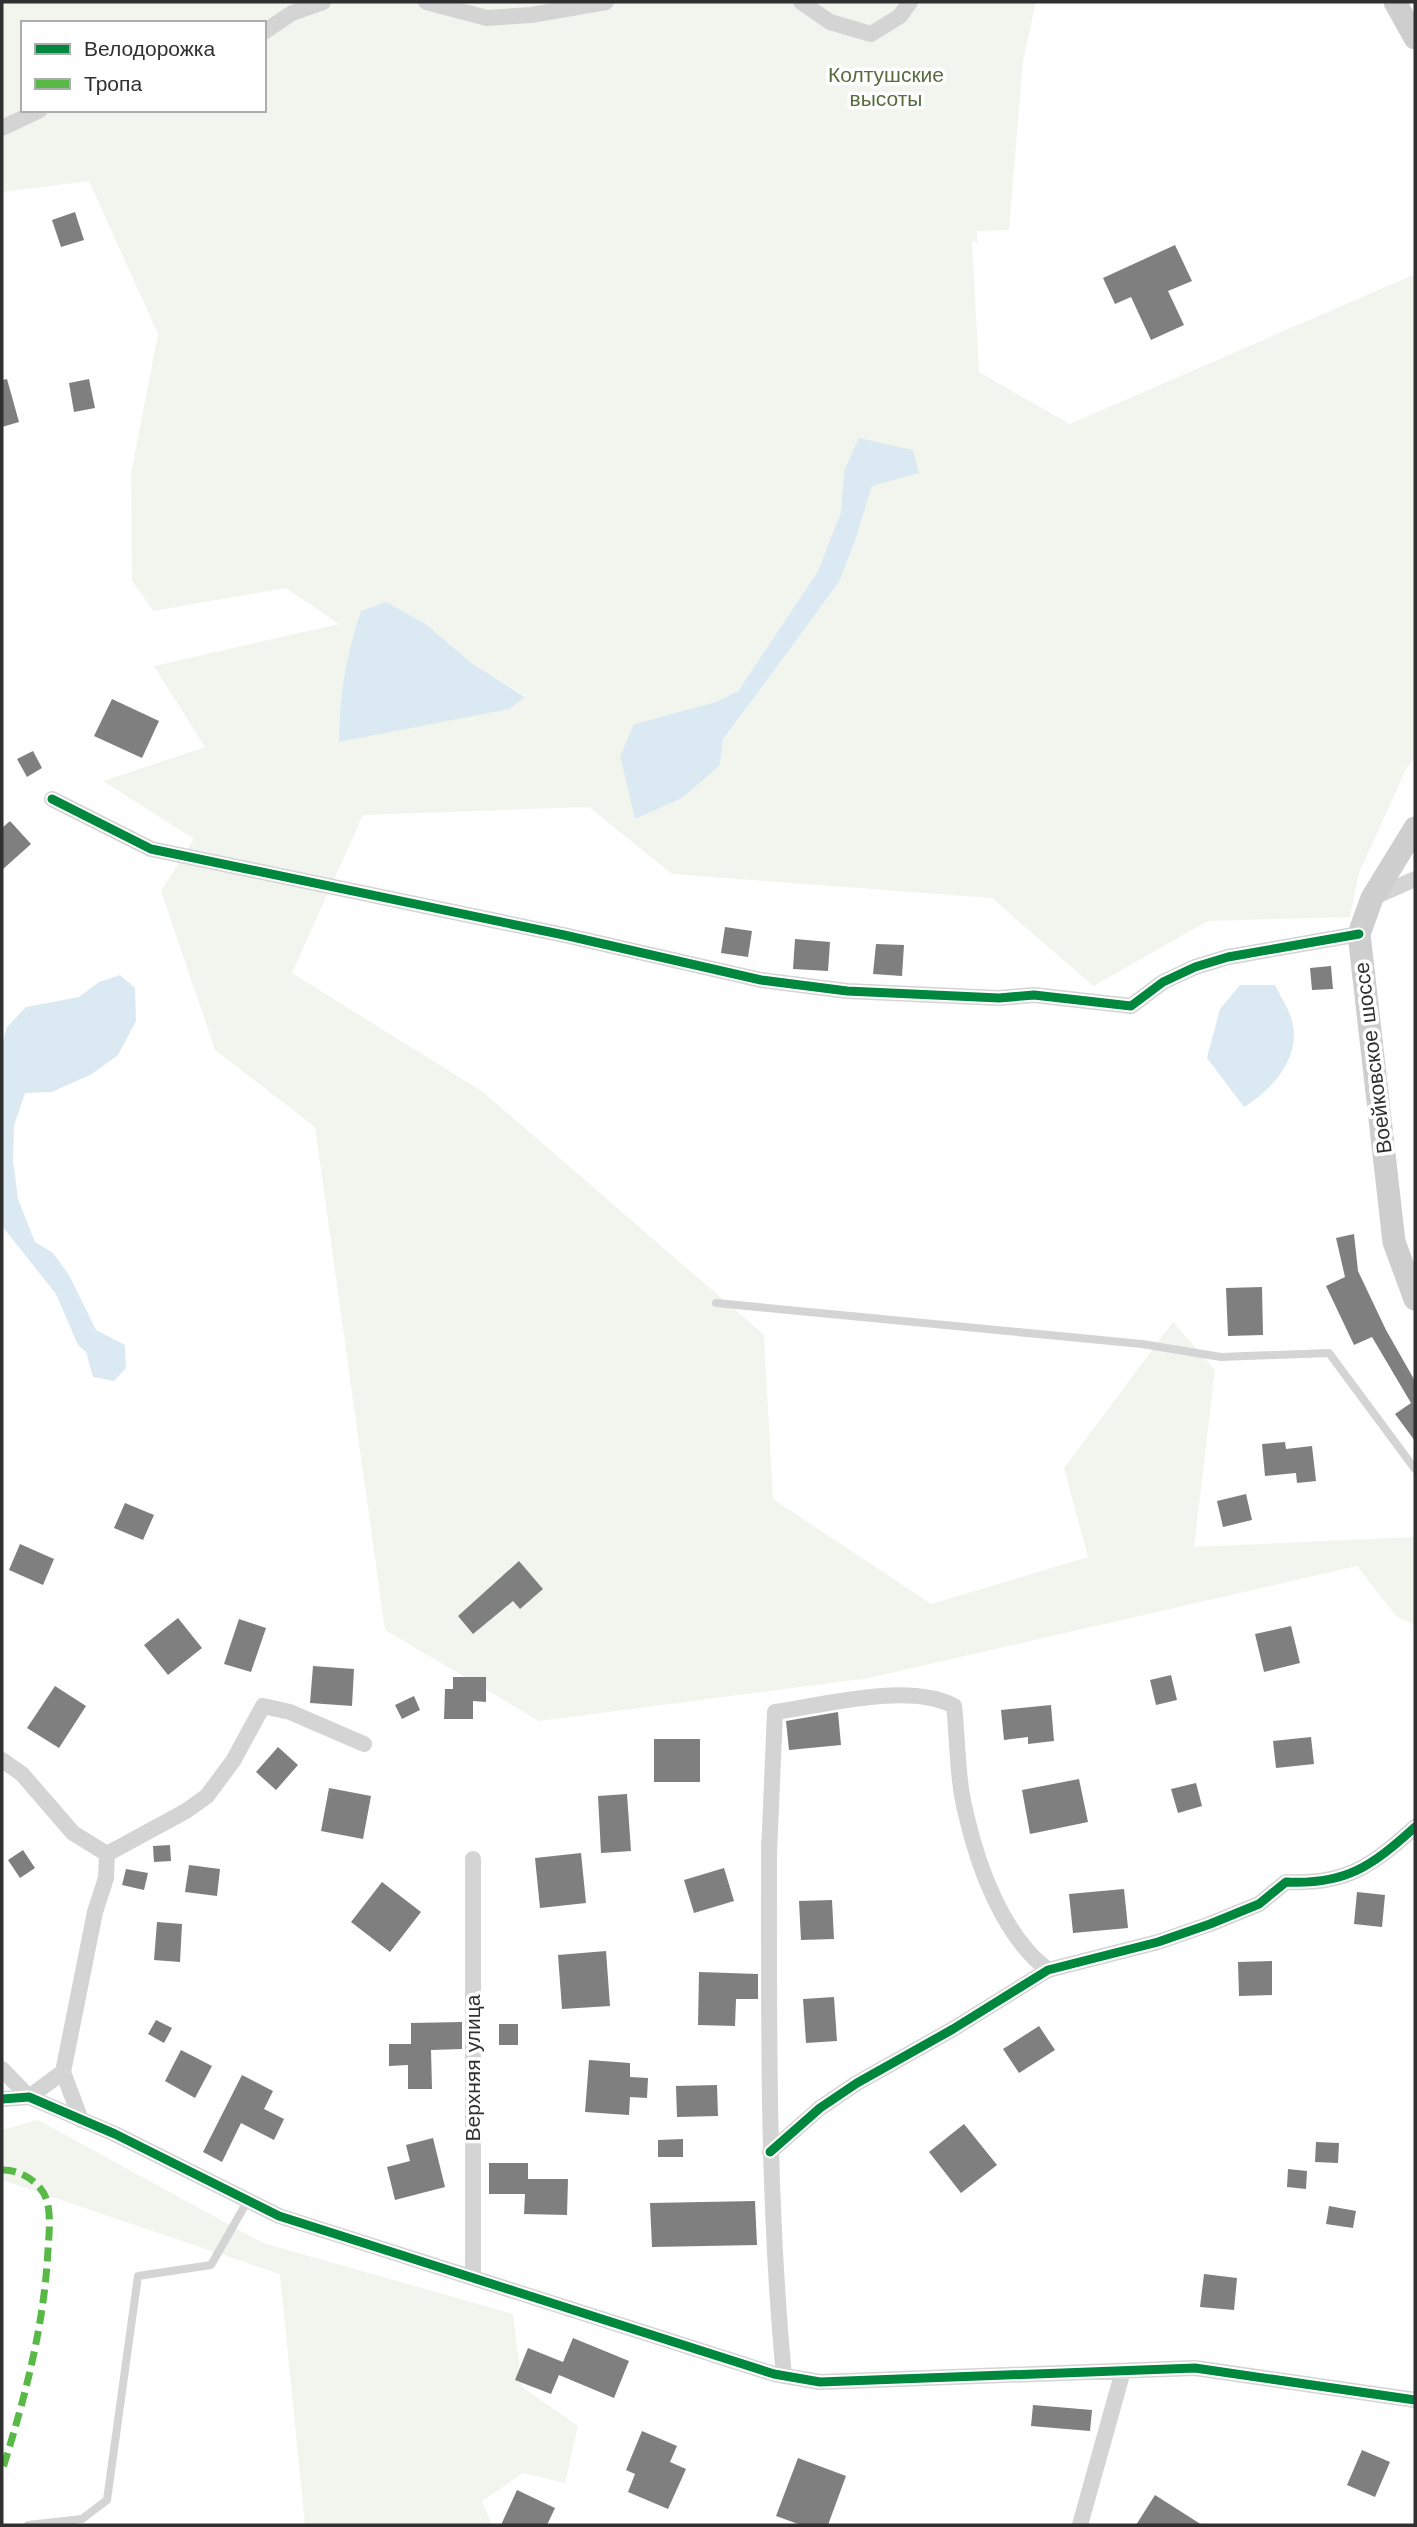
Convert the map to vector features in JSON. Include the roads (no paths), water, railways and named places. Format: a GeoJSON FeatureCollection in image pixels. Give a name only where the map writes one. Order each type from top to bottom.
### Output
{"type":"FeatureCollection","features":[{"type":"Feature","properties":{"kind":"street"},"geometry":{"type":"LineString","coordinates":[[266,31],[292,13],[323,2]]}},
{"type":"Feature","properties":{"kind":"street"},"geometry":{"type":"LineString","coordinates":[[426,2],[487,18],[531,15],[606,2]]}},
{"type":"Feature","properties":{"kind":"street"},"geometry":{"type":"LineString","coordinates":[[801,2],[830,22],[871,34],[900,16],[910,2]]}},
{"type":"Feature","properties":{"kind":"street"},"geometry":{"type":"LineString","coordinates":[[1395,2],[1415,38]]}},
{"type":"Feature","properties":{"kind":"street"},"geometry":{"type":"LineString","coordinates":[[2,128],[36,112]]}},
{"type":"Feature","properties":{"kind":"street"},"geometry":{"type":"LineString","coordinates":[[52,799],[151,849],[564,934],[761,980],[847,991],[999,998],[1034,995],[1131,1006],[1163,982],[1195,967],[1228,957],[1359,934]]}},
{"type":"Feature","properties":{"kind":"street","name":"Воейковское шоссе"},"geometry":{"type":"LineString","coordinates":[[1415,828],[1372,898],[1359,934],[1394,1242],[1415,1299]]}},
{"type":"Feature","properties":{"kind":"street"},"geometry":{"type":"LineString","coordinates":[[1372,898],[1415,879]]}},
{"type":"Feature","properties":{"kind":"street"},"geometry":{"type":"LineString","coordinates":[[784,2376],[773,2266],[770,2152],[769,1847],[775,1712],[890,1696],[939,1698],[954,1706],[965,1812],[979,1858],[1005,1917],[1030,1956],[1048,1970]]}},
{"type":"Feature","properties":{"kind":"street"},"geometry":{"type":"LineString","coordinates":[[107,1854],[186,1811],[207,1796],[233,1761],[263,1706],[290,1712],[365,1744]]}},
{"type":"Feature","properties":{"kind":"street"},"geometry":{"type":"LineString","coordinates":[[2,1760],[22,1774],[73,1833],[107,1854]]}},
{"type":"Feature","properties":{"kind":"street"},"geometry":{"type":"LineString","coordinates":[[770,2152],[820,2108],[857,2083],[953,2029],[1048,1970],[1158,1942],[1210,1924],[1259,1904],[1286,1882],[1315,1884],[1340,1879],[1383,1855],[1415,1826]]}},
{"type":"Feature","properties":{"kind":"street"},"geometry":{"type":"LineString","coordinates":[[81,2120],[62,2073],[95,1912],[106,1878],[107,1854]]}},
{"type":"Feature","properties":{"kind":"street","name":"Верхняя улица"},"geometry":{"type":"LineString","coordinates":[[473,1859],[473,2278]]}},
{"type":"Feature","properties":{"kind":"street"},"geometry":{"type":"LineString","coordinates":[[2,2070],[29,2097],[279,2216],[784,2376],[820,2382],[1195,2368],[1415,2400]]}},
{"type":"Feature","properties":{"kind":"street"},"geometry":{"type":"LineString","coordinates":[[2,2099],[29,2097],[62,2073]]}},
{"type":"Feature","properties":{"kind":"street"},"geometry":{"type":"LineString","coordinates":[[1080,2525],[1123,2371]]}},
{"type":"Feature","properties":{"kind":"lane"},"geometry":{"type":"LineString","coordinates":[[716,1303],[1142,1345],[1221,1357],[1329,1353],[1415,1469]]}},
{"type":"Feature","properties":{"kind":"lane"},"geometry":{"type":"LineString","coordinates":[[28,2525],[82,2519],[107,2500],[138,2276],[211,2265],[248,2200]]}},
{"type":"Feature","properties":{"kind":"park label","name":"Колтушские высоты"},"geometry":{"type":"Point","coordinates":[886,87]}}]}
